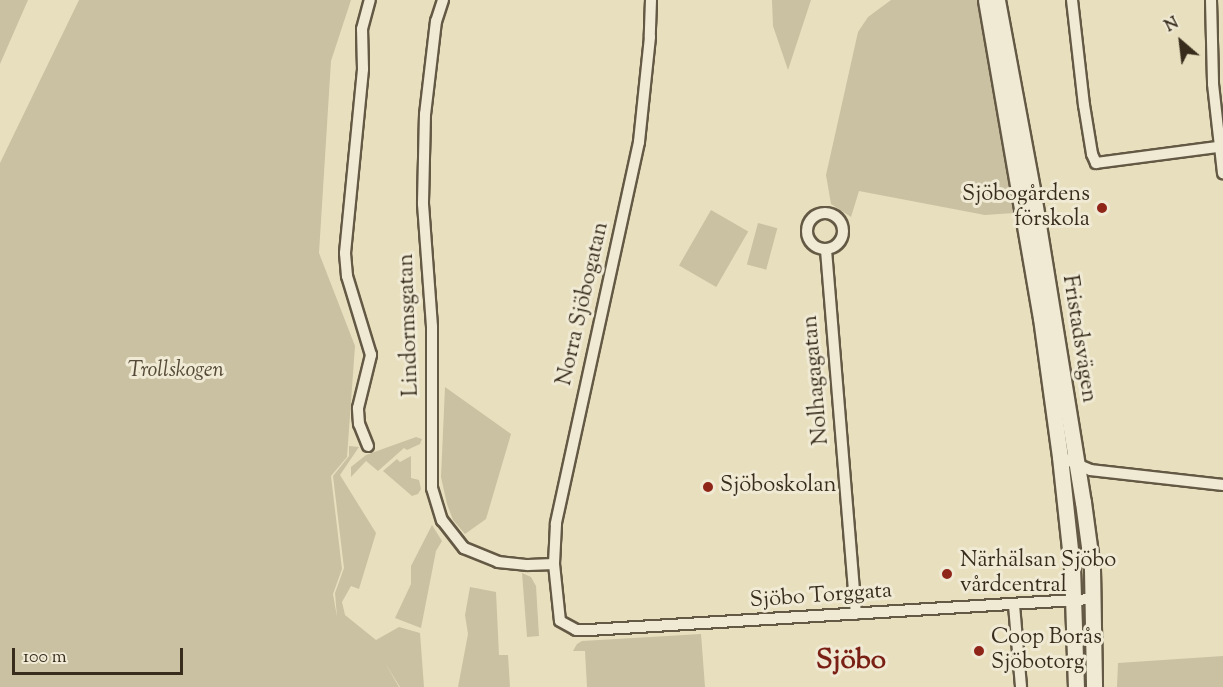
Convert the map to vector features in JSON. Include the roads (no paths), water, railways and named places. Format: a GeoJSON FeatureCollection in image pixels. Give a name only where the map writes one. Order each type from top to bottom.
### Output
{"type":"FeatureCollection","features":[{"type":"Feature","properties":{"kind":"street"},"geometry":{"type":"LineString","coordinates":[[368,446],[359,424],[358,408],[371,355],[347,276],[345,253],[363,69],[362,29],[370,0]]}},
{"type":"Feature","properties":{"kind":"street","name":"Lindormsgatan"},"geometry":{"type":"LineString","coordinates":[[443,0],[436,21],[425,114],[423,204],[432,327],[432,488],[442,520],[464,548],[498,562],[528,565],[554,564]]}},
{"type":"Feature","properties":{"kind":"street","name":"Norra Sjöbogatan"},"geometry":{"type":"LineString","coordinates":[[557,616],[554,564],[556,524],[639,142],[650,37],[651,0]]}},
{"type":"Feature","properties":{"kind":"street","name":"Fristadsvägen"},"geometry":{"type":"LineString","coordinates":[[986,0],[1041,318],[1060,457],[1072,567],[1076,687]]}},
{"type":"Feature","properties":{"kind":"street","name":"Fristadsvägen"},"geometry":{"type":"LineString","coordinates":[[997,0],[1033,194],[1092,569],[1094,687]]}},
{"type":"Feature","properties":{"kind":"street"},"geometry":{"type":"LineString","coordinates":[[1072,0],[1084,105],[1092,154],[1096,162],[1218,147]]}},
{"type":"Feature","properties":{"kind":"street"},"geometry":{"type":"LineString","coordinates":[[1211,0],[1218,147],[1223,173]]}},
{"type":"Feature","properties":{"kind":"street","name":"Nolhagagatan"},"geometry":{"type":"LineString","coordinates":[[826,250],[856,614]]}},
{"type":"Feature","properties":{"kind":"street"},"geometry":{"type":"LineString","coordinates":[[1060,457],[1090,470],[1223,484]]}},
{"type":"Feature","properties":{"kind":"street","name":"Sjöbo Torggata"},"geometry":{"type":"LineString","coordinates":[[557,616],[566,626],[589,630],[1092,599]]}},
{"type":"Feature","properties":{"kind":"street"},"geometry":{"type":"LineString","coordinates":[[1014,605],[1021,687]]}},
{"type":"Feature","properties":{"kind":"place","name":"Sjöbogårdens förskola"},"geometry":{"type":"Point","coordinates":[1102,208]}},
{"type":"Feature","properties":{"kind":"place","name":"Sjöboskolan"},"geometry":{"type":"Point","coordinates":[708,487]}},
{"type":"Feature","properties":{"kind":"place","name":"Närhälsan Sjöbo vårdcentral"},"geometry":{"type":"Point","coordinates":[947,574]}},
{"type":"Feature","properties":{"kind":"place","name":"Coop Borås Sjöbotorg"},"geometry":{"type":"Point","coordinates":[979,651]}},
{"type":"Feature","properties":{"kind":"district","name":"Sjöbo"},"geometry":{"type":"Point","coordinates":[851,661]}},
{"type":"Feature","properties":{"kind":"park label","name":"Trollskogen"},"geometry":{"type":"Point","coordinates":[176,372]}}]}
